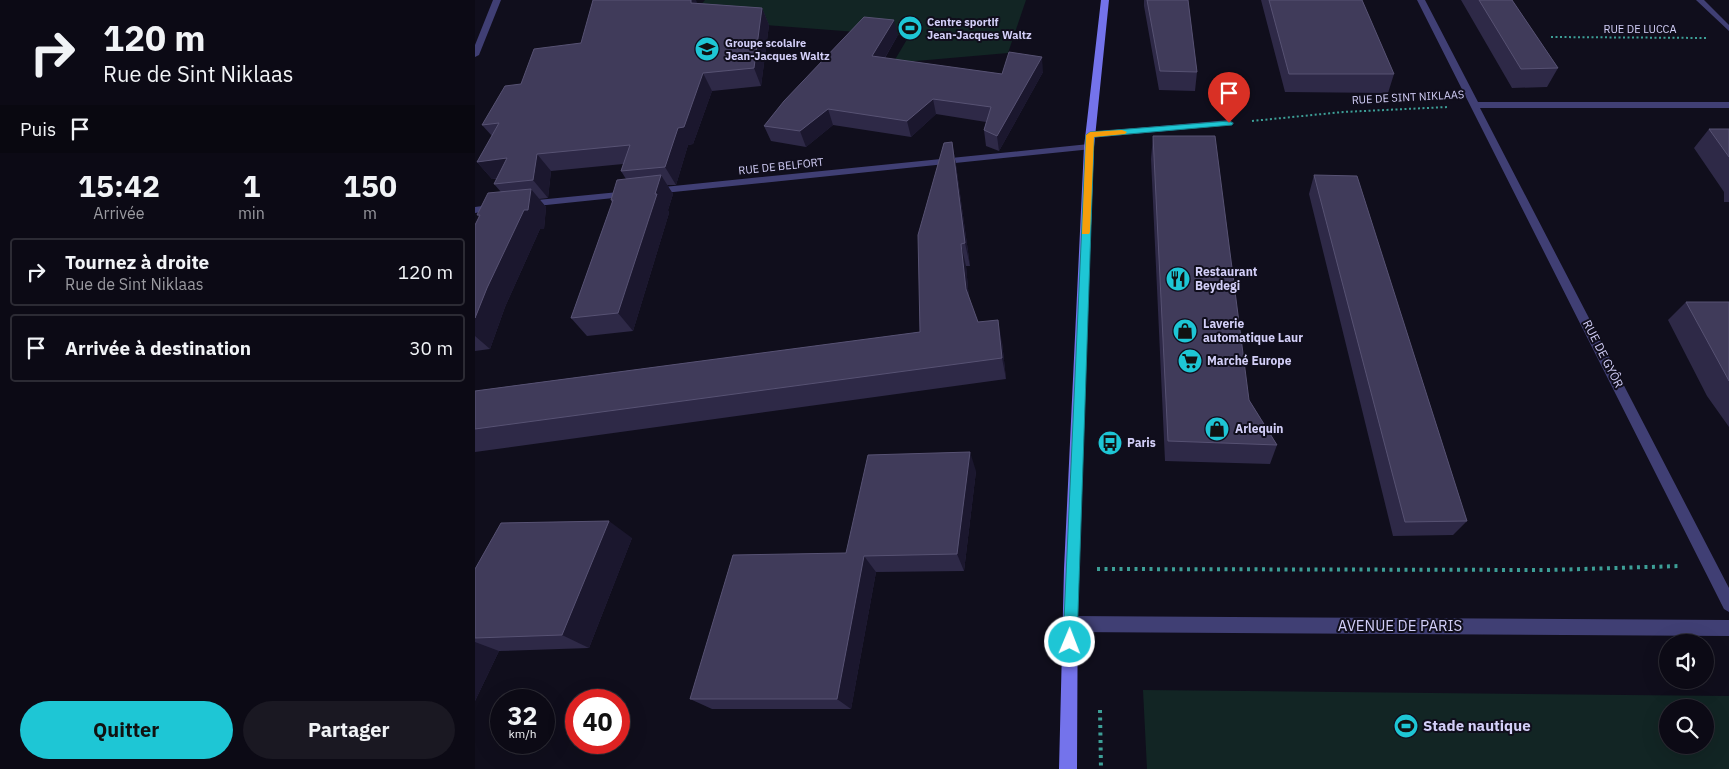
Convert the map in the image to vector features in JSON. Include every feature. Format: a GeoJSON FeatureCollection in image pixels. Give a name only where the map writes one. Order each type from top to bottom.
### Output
{"type":"FeatureCollection","features":[{"type":"Feature","properties":{"kind":"street"},"geometry":{"type":"LineString","coordinates":[[475,55],[497,0]]}},
{"type":"Feature","properties":{"kind":"street"},"geometry":{"type":"LineString","coordinates":[[1068,769],[1071,569],[1090,141],[1105,0]]}},
{"type":"Feature","properties":{"kind":"street","name":"RUE DE GYÔR"},"geometry":{"type":"LineString","coordinates":[[1421,0],[1729,604]]}},
{"type":"Feature","properties":{"kind":"street"},"geometry":{"type":"LineString","coordinates":[[1700,0],[1729,29]]}},
{"type":"Feature","properties":{"kind":"street","name":"RUE DE SINT NIKLAAS"},"geometry":{"type":"LineString","coordinates":[[1476,105],[1729,105]]}},
{"type":"Feature","properties":{"kind":"street"},"geometry":{"type":"LineString","coordinates":[[1090,141],[1229,123]]}},
{"type":"Feature","properties":{"kind":"street","name":"RUE DE BELFORT"},"geometry":{"type":"LineString","coordinates":[[475,210],[1090,141]]}},
{"type":"Feature","properties":{"kind":"street","name":"AVENUE DE PARIS"},"geometry":{"type":"LineString","coordinates":[[1070,624],[1729,628]]}},
{"type":"Feature","properties":{"kind":"path","name":"RUE DE LUCCA"},"geometry":{"type":"LineString","coordinates":[[1551,37],[1709,38]]}},
{"type":"Feature","properties":{"kind":"path","name":"RUE DE SINT NIKLAAS"},"geometry":{"type":"LineString","coordinates":[[1229,123],[1343,112],[1476,105]]}},
{"type":"Feature","properties":{"kind":"path"},"geometry":{"type":"LineString","coordinates":[[1071,569],[1549,570],[1710,565]]}},
{"type":"Feature","properties":{"kind":"green space","name":"Centre sportif Jean-Jacques Waltz"},"geometry":{"type":"Polygon","coordinates":[[[705,0],[1026,0],[1008,53],[893,63],[909,36],[698,20],[699,7],[705,0]]]}},
{"type":"Feature","properties":{"kind":"green space","name":"Stade nautique"},"geometry":{"type":"Polygon","coordinates":[[[1143,690],[1729,696],[1729,769],[1147,769],[1143,690]]]}},
{"type":"Feature","properties":{"kind":"building"},"geometry":{"type":"Polygon","coordinates":[[[593,0],[691,0],[691,3],[762,8],[754,68],[703,73],[684,127],[678,128],[665,167],[621,171],[630,145],[537,154],[533,180],[494,184],[507,158],[477,162],[499,123],[482,125],[505,86],[521,84],[534,49],[581,43],[593,0]]]}},
{"type":"Feature","properties":{"kind":"building"},"geometry":{"type":"Polygon","coordinates":[[[1147,0],[1188,0],[1197,72],[1160,71],[1147,0]]]}},
{"type":"Feature","properties":{"kind":"building"},"geometry":{"type":"Polygon","coordinates":[[[1269,0],[1362,0],[1394,74],[1289,74],[1269,0]]]}},
{"type":"Feature","properties":{"kind":"building"},"geometry":{"type":"Polygon","coordinates":[[[1479,0],[1512,0],[1558,68],[1521,69],[1479,0]]]}},
{"type":"Feature","properties":{"kind":"building"},"geometry":{"type":"Polygon","coordinates":[[[864,17],[894,20],[872,56],[1002,74],[1009,52],[1042,57],[997,136],[984,130],[991,107],[933,99],[907,121],[828,109],[800,131],[764,126],[784,101],[864,17]]]}},
{"type":"Feature","properties":{"kind":"building"},"geometry":{"type":"Polygon","coordinates":[[[1709,129],[1729,129],[1729,157],[1709,129]]]}},
{"type":"Feature","properties":{"kind":"building"},"geometry":{"type":"Polygon","coordinates":[[[1153,136],[1215,136],[1249,400],[1277,445],[1168,441],[1153,136]]]}},
{"type":"Feature","properties":{"kind":"building"},"geometry":{"type":"Polygon","coordinates":[[[952,142],[965,243],[961,244],[966,289],[978,322],[998,320],[1002,358],[475,429],[475,391],[920,332],[918,235],[944,143],[952,142]]]}},
{"type":"Feature","properties":{"kind":"building"},"geometry":{"type":"Polygon","coordinates":[[[661,175],[655,194],[657,194],[618,313],[571,318],[613,200],[611,200],[617,180],[661,175]]]}},
{"type":"Feature","properties":{"kind":"building"},"geometry":{"type":"Polygon","coordinates":[[[1314,175],[1357,176],[1467,521],[1405,522],[1314,175]]]}},
{"type":"Feature","properties":{"kind":"building"},"geometry":{"type":"Polygon","coordinates":[[[531,189],[528,210],[524,210],[475,318],[475,225],[480,215],[477,215],[488,193],[531,189]]]}},
{"type":"Feature","properties":{"kind":"building"},"geometry":{"type":"Polygon","coordinates":[[[1686,302],[1729,302],[1729,381],[1728,379],[1686,302]]]}},
{"type":"Feature","properties":{"kind":"building"},"geometry":{"type":"Polygon","coordinates":[[[970,452],[957,554],[864,556],[837,699],[690,699],[733,555],[846,553],[868,455],[970,452]]]}},
{"type":"Feature","properties":{"kind":"building"},"geometry":{"type":"Polygon","coordinates":[[[609,521],[562,635],[475,638],[475,569],[501,523],[609,521]]]}},
{"type":"Feature","properties":{"kind":"slow traffic"},"geometry":{"type":"LineString","coordinates":[[1086,232],[1090,135],[1122,132]]}},
{"type":"Feature","properties":{"kind":"place","name":"Centre sportif Jean-Jacques Waltz"},"geometry":{"type":"Point","coordinates":[910,28]}},
{"type":"Feature","properties":{"kind":"place","name":"Groupe scolaire Jean-Jacques Waltz"},"geometry":{"type":"Point","coordinates":[707,49]}},
{"type":"Feature","properties":{"kind":"place","name":"Restaurant Beydegi"},"geometry":{"type":"Point","coordinates":[1178,279]}},
{"type":"Feature","properties":{"kind":"place","name":"Laverie automatique Laur"},"geometry":{"type":"Point","coordinates":[1185,331]}},
{"type":"Feature","properties":{"kind":"place","name":"Marché Europe"},"geometry":{"type":"Point","coordinates":[1190,361]}},
{"type":"Feature","properties":{"kind":"place","name":"Arlequin"},"geometry":{"type":"Point","coordinates":[1217,429]}},
{"type":"Feature","properties":{"kind":"place","name":"Paris"},"geometry":{"type":"Point","coordinates":[1110,443]}},
{"type":"Feature","properties":{"kind":"place","name":"Stade nautique"},"geometry":{"type":"Point","coordinates":[1406,726]}},
{"type":"Feature","properties":{"kind":"route"},"geometry":{"type":"LineString","coordinates":[[1070,642],[1072,550],[1090,135],[1229,123]]}}]}
